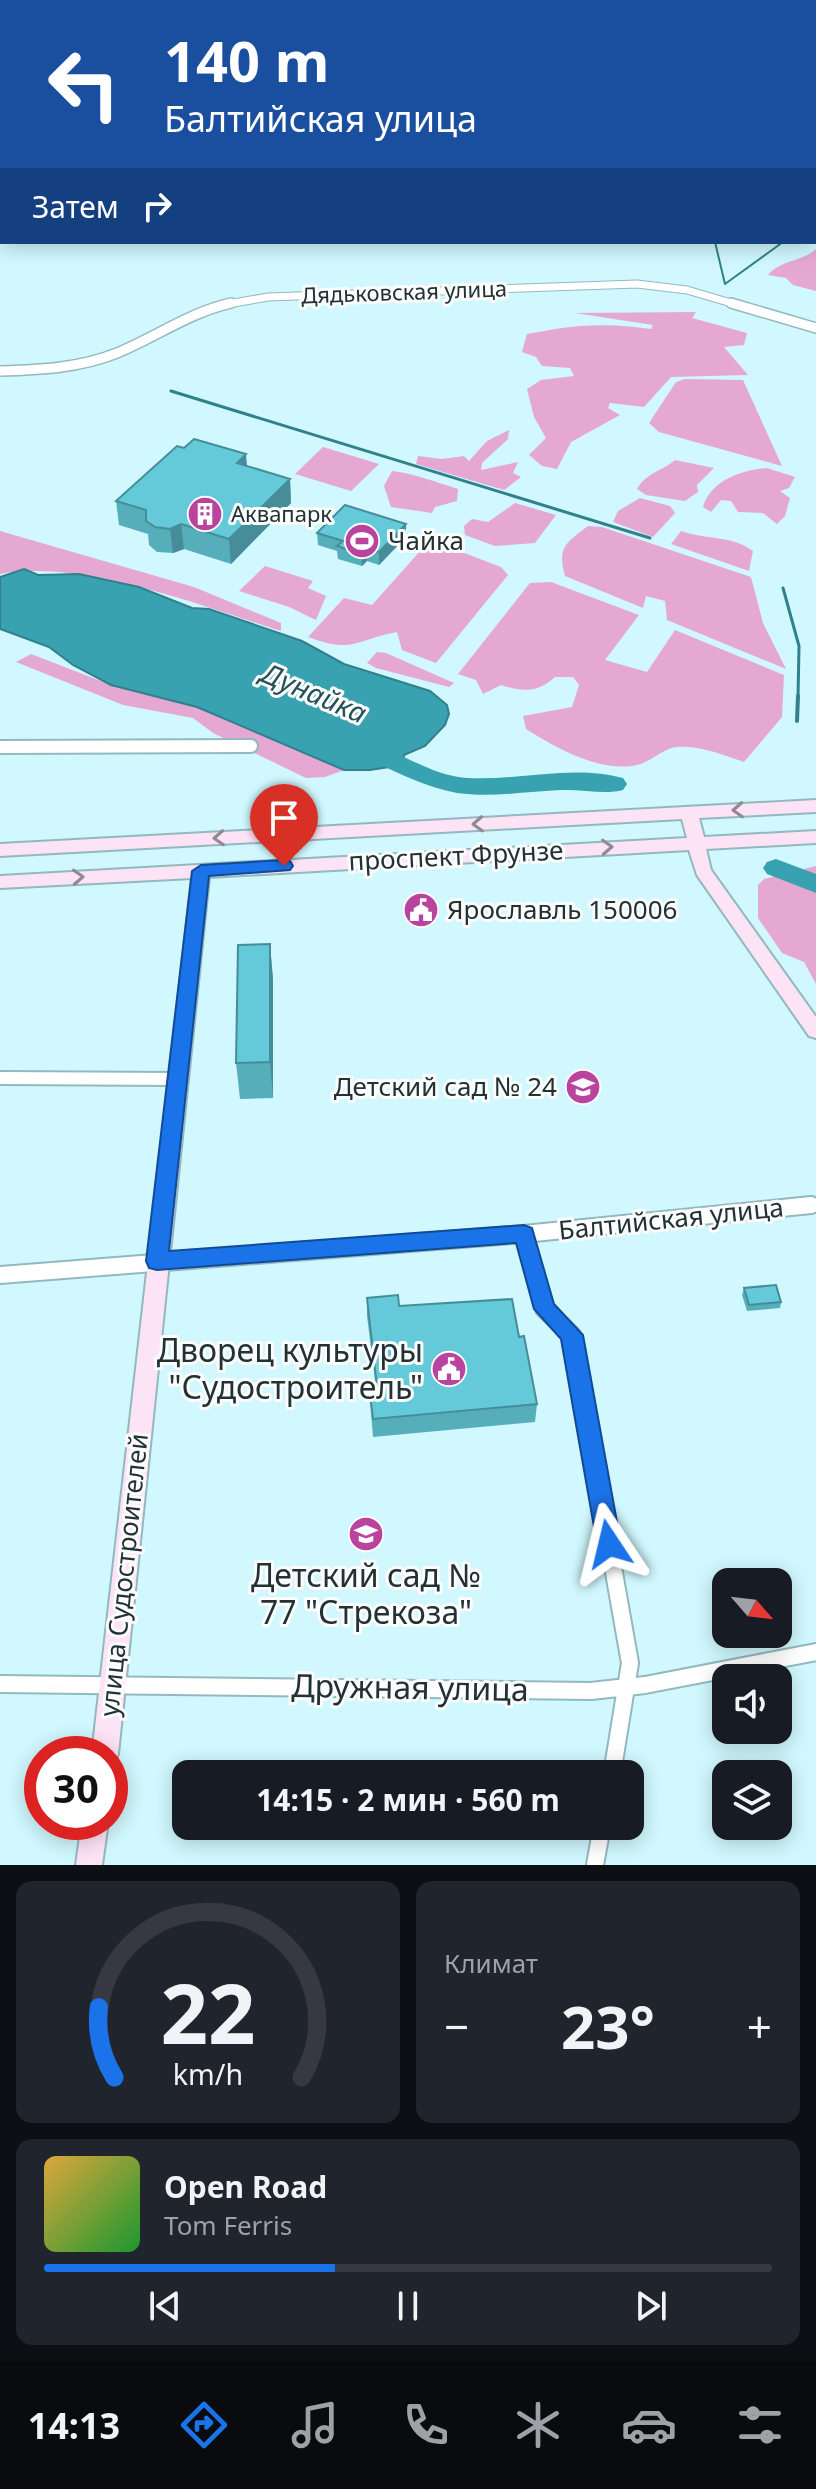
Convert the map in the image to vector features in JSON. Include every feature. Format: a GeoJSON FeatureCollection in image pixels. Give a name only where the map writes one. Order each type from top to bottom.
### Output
{"type":"FeatureCollection","features":[{"type":"Feature","properties":{"kind":"main road","name":"проспект Фрунзе"},"geometry":{"type":"LineString","coordinates":[[0,850],[816,806]]}},
{"type":"Feature","properties":{"kind":"main road"},"geometry":{"type":"LineString","coordinates":[[689,812],[703,871],[816,1031]]}},
{"type":"Feature","properties":{"kind":"main road","name":"проспект Фрунзе"},"geometry":{"type":"LineString","coordinates":[[0,882],[816,837]]}},
{"type":"Feature","properties":{"kind":"main road","name":"улица Судостроителей"},"geometry":{"type":"LineString","coordinates":[[108,1736],[201,871]]}},
{"type":"Feature","properties":{"kind":"main road"},"geometry":{"type":"LineString","coordinates":[[89,1865],[92,1840]]}},
{"type":"Feature","properties":{"kind":"street","name":"Дядьковская улица"},"geometry":{"type":"LineString","coordinates":[[0,371],[61,367],[93,361],[113,355],[192,313],[240,300],[268,297],[637,284],[687,290],[816,328]]}},
{"type":"Feature","properties":{"kind":"street"},"geometry":{"type":"LineString","coordinates":[[0,747],[251,746]]}},
{"type":"Feature","properties":{"kind":"street"},"geometry":{"type":"LineString","coordinates":[[0,1078],[178,1079]]}},
{"type":"Feature","properties":{"kind":"street","name":"Балтийская улица"},"geometry":{"type":"LineString","coordinates":[[0,1275],[524,1234],[816,1205]]}},
{"type":"Feature","properties":{"kind":"street"},"geometry":{"type":"LineString","coordinates":[[524,1234],[544,1309],[572,1335],[630,1663],[615,1760]]}},
{"type":"Feature","properties":{"kind":"street","name":"Дружная улица"},"geometry":{"type":"LineString","coordinates":[[0,1684],[591,1691],[816,1652]]}},
{"type":"Feature","properties":{"kind":"street"},"geometry":{"type":"LineString","coordinates":[[595,1865],[599,1840]]}},
{"type":"Feature","properties":{"kind":"shaded area"},"geometry":{"type":"Polygon","coordinates":[[[816,249],[816,291],[793,285],[786,278],[768,275],[779,266],[816,249]]]}},
{"type":"Feature","properties":{"kind":"shaded area"},"geometry":{"type":"Polygon","coordinates":[[[696,312],[692,318],[747,333],[744,345],[724,347],[748,375],[671,377],[644,407],[610,403],[608,408],[620,415],[571,442],[557,469],[542,466],[529,455],[546,438],[534,417],[527,389],[541,380],[574,376],[570,368],[542,366],[536,357],[522,352],[527,334],[589,326],[651,329],[653,325],[575,313],[696,312]]]}},
{"type":"Feature","properties":{"kind":"shaded area"},"geometry":{"type":"Polygon","coordinates":[[[685,379],[743,380],[782,466],[659,432],[649,423],[676,382],[685,379]]]}},
{"type":"Feature","properties":{"kind":"shaded area"},"geometry":{"type":"Polygon","coordinates":[[[509,430],[508,439],[482,463],[481,470],[518,462],[513,473],[521,477],[504,490],[416,464],[418,456],[442,459],[464,456],[469,461],[487,441],[509,430]]]}},
{"type":"Feature","properties":{"kind":"shaded area"},"geometry":{"type":"Polygon","coordinates":[[[323,447],[379,464],[351,491],[295,474],[323,447]]]}},
{"type":"Feature","properties":{"kind":"shaded area"},"geometry":{"type":"Polygon","coordinates":[[[675,460],[714,468],[697,485],[698,492],[685,501],[646,495],[637,489],[650,476],[675,460]]]}},
{"type":"Feature","properties":{"kind":"shaded area"},"geometry":{"type":"Polygon","coordinates":[[[767,468],[795,477],[789,488],[780,491],[790,498],[785,516],[777,524],[763,513],[738,512],[731,501],[721,500],[711,512],[703,507],[720,483],[748,471],[767,468]]]}},
{"type":"Feature","properties":{"kind":"shaded area"},"geometry":{"type":"Polygon","coordinates":[[[392,471],[458,489],[457,501],[435,507],[432,513],[391,507],[384,486],[392,471]]]}},
{"type":"Feature","properties":{"kind":"shaded area"},"geometry":{"type":"Polygon","coordinates":[[[640,498],[670,506],[675,513],[653,537],[613,522],[618,511],[640,498]]]}},
{"type":"Feature","properties":{"kind":"shaded area"},"geometry":{"type":"Polygon","coordinates":[[[515,503],[556,515],[535,543],[495,546],[465,535],[464,526],[472,519],[488,522],[515,503]]]}},
{"type":"Feature","properties":{"kind":"shaded area"},"geometry":{"type":"Polygon","coordinates":[[[588,526],[602,527],[751,577],[763,623],[786,669],[667,620],[665,601],[646,596],[643,608],[565,576],[562,558],[565,546],[588,526]]]}},
{"type":"Feature","properties":{"kind":"shaded area"},"geometry":{"type":"Polygon","coordinates":[[[0,531],[194,587],[281,623],[281,631],[179,598],[104,579],[32,571],[0,574],[0,531]]]}},
{"type":"Feature","properties":{"kind":"shaded area"},"geometry":{"type":"Polygon","coordinates":[[[681,531],[745,546],[753,551],[749,571],[671,544],[681,531]]]}},
{"type":"Feature","properties":{"kind":"shaded area"},"geometry":{"type":"Polygon","coordinates":[[[430,540],[501,567],[508,575],[436,663],[402,650],[397,632],[345,645],[308,637],[344,598],[372,605],[430,540]]]}},
{"type":"Feature","properties":{"kind":"shaded area"},"geometry":{"type":"Polygon","coordinates":[[[265,566],[313,581],[308,588],[326,596],[316,620],[289,607],[239,591],[265,566]]]}},
{"type":"Feature","properties":{"kind":"shaded area"},"geometry":{"type":"Polygon","coordinates":[[[551,582],[639,615],[605,660],[647,672],[675,630],[784,675],[782,717],[744,762],[711,751],[677,747],[637,765],[608,765],[565,751],[526,729],[523,716],[572,707],[579,685],[573,677],[555,677],[530,690],[501,685],[483,694],[476,680],[458,674],[530,583],[551,582]]]}},
{"type":"Feature","properties":{"kind":"shaded area"},"geometry":{"type":"Polygon","coordinates":[[[377,652],[386,653],[454,683],[449,687],[376,668],[367,663],[377,652]]]}},
{"type":"Feature","properties":{"kind":"shaded area"},"geometry":{"type":"Polygon","coordinates":[[[31,654],[111,685],[197,707],[344,770],[325,777],[306,778],[213,733],[193,718],[123,705],[16,662],[31,654]]]}},
{"type":"Feature","properties":{"kind":"shaded area"},"geometry":{"type":"Polygon","coordinates":[[[816,866],[816,984],[804,962],[782,953],[758,918],[758,885],[764,879],[816,866]]]}},
{"type":"Feature","properties":{"kind":"water"},"geometry":{"type":"Polygon","coordinates":[[[24,569],[38,575],[79,574],[139,587],[192,608],[209,609],[302,641],[344,664],[430,691],[447,705],[449,714],[445,725],[425,746],[404,755],[403,765],[344,770],[197,707],[111,685],[73,665],[49,647],[0,629],[0,577],[24,569]]]}},
{"type":"Feature","properties":{"kind":"building","name":"Аквапарк"},"geometry":{"type":"Polygon","coordinates":[[[194,439],[246,454],[237,463],[290,479],[229,539],[181,524],[170,529],[155,527],[146,521],[146,510],[116,501],[177,446],[184,448],[194,439]]]}},
{"type":"Feature","properties":{"kind":"building"},"geometry":{"type":"Polygon","coordinates":[[[345,505],[406,524],[379,552],[367,548],[361,554],[337,546],[343,541],[317,533],[345,505]]]}},
{"type":"Feature","properties":{"kind":"building"},"geometry":{"type":"Polygon","coordinates":[[[270,944],[270,1062],[236,1063],[238,945],[270,944]]]}},
{"type":"Feature","properties":{"kind":"building"},"geometry":{"type":"Polygon","coordinates":[[[776,1285],[781,1302],[749,1305],[744,1288],[776,1285]]]}},
{"type":"Feature","properties":{"kind":"building","name":"Дворец культуры \"Судостроитель\""},"geometry":{"type":"Polygon","coordinates":[[[398,1295],[399,1306],[512,1299],[519,1337],[524,1336],[537,1404],[373,1419],[369,1387],[377,1387],[367,1298],[398,1295]]]}},
{"type":"Feature","properties":{"kind":"waterway"},"geometry":{"type":"LineString","coordinates":[[715,244],[725,284],[780,244]]}},
{"type":"Feature","properties":{"kind":"waterway"},"geometry":{"type":"LineString","coordinates":[[171,391],[650,538]]}},
{"type":"Feature","properties":{"kind":"waterway"},"geometry":{"type":"LineString","coordinates":[[783,588],[799,646],[798,698]]}},
{"type":"Feature","properties":{"kind":"waterway"},"geometry":{"type":"LineString","coordinates":[[797,721],[798,696]]}},
{"type":"Feature","properties":{"kind":"waterway","name":"Дунайка"},"geometry":{"type":"LineString","coordinates":[[373,753],[431,778],[466,786],[578,781],[615,784]]}},
{"type":"Feature","properties":{"kind":"waterway","name":"Дунайка"},"geometry":{"type":"LineString","coordinates":[[776,868],[816,884]]}},
{"type":"Feature","properties":{"kind":"place","name":"Аквапарк"},"geometry":{"type":"Point","coordinates":[205,514]}},
{"type":"Feature","properties":{"kind":"place","name":"Чайка"},"geometry":{"type":"Point","coordinates":[362,541]}},
{"type":"Feature","properties":{"kind":"place","name":"Ярославль 150006"},"geometry":{"type":"Point","coordinates":[421,910]}},
{"type":"Feature","properties":{"kind":"place","name":"Детский сад № 24"},"geometry":{"type":"Point","coordinates":[583,1087]}},
{"type":"Feature","properties":{"kind":"place","name":"Дворец культуры \"Судостроитель\""},"geometry":{"type":"Point","coordinates":[449,1369]}},
{"type":"Feature","properties":{"kind":"place","name":"Детский сад № 77 \"Стрекоза\""},"geometry":{"type":"Point","coordinates":[366,1534]}},
{"type":"Feature","properties":{"kind":"route"},"geometry":{"type":"LineString","coordinates":[[284,866],[201,871],[157,1261],[524,1234],[544,1309],[572,1335],[609,1544]]}}]}
